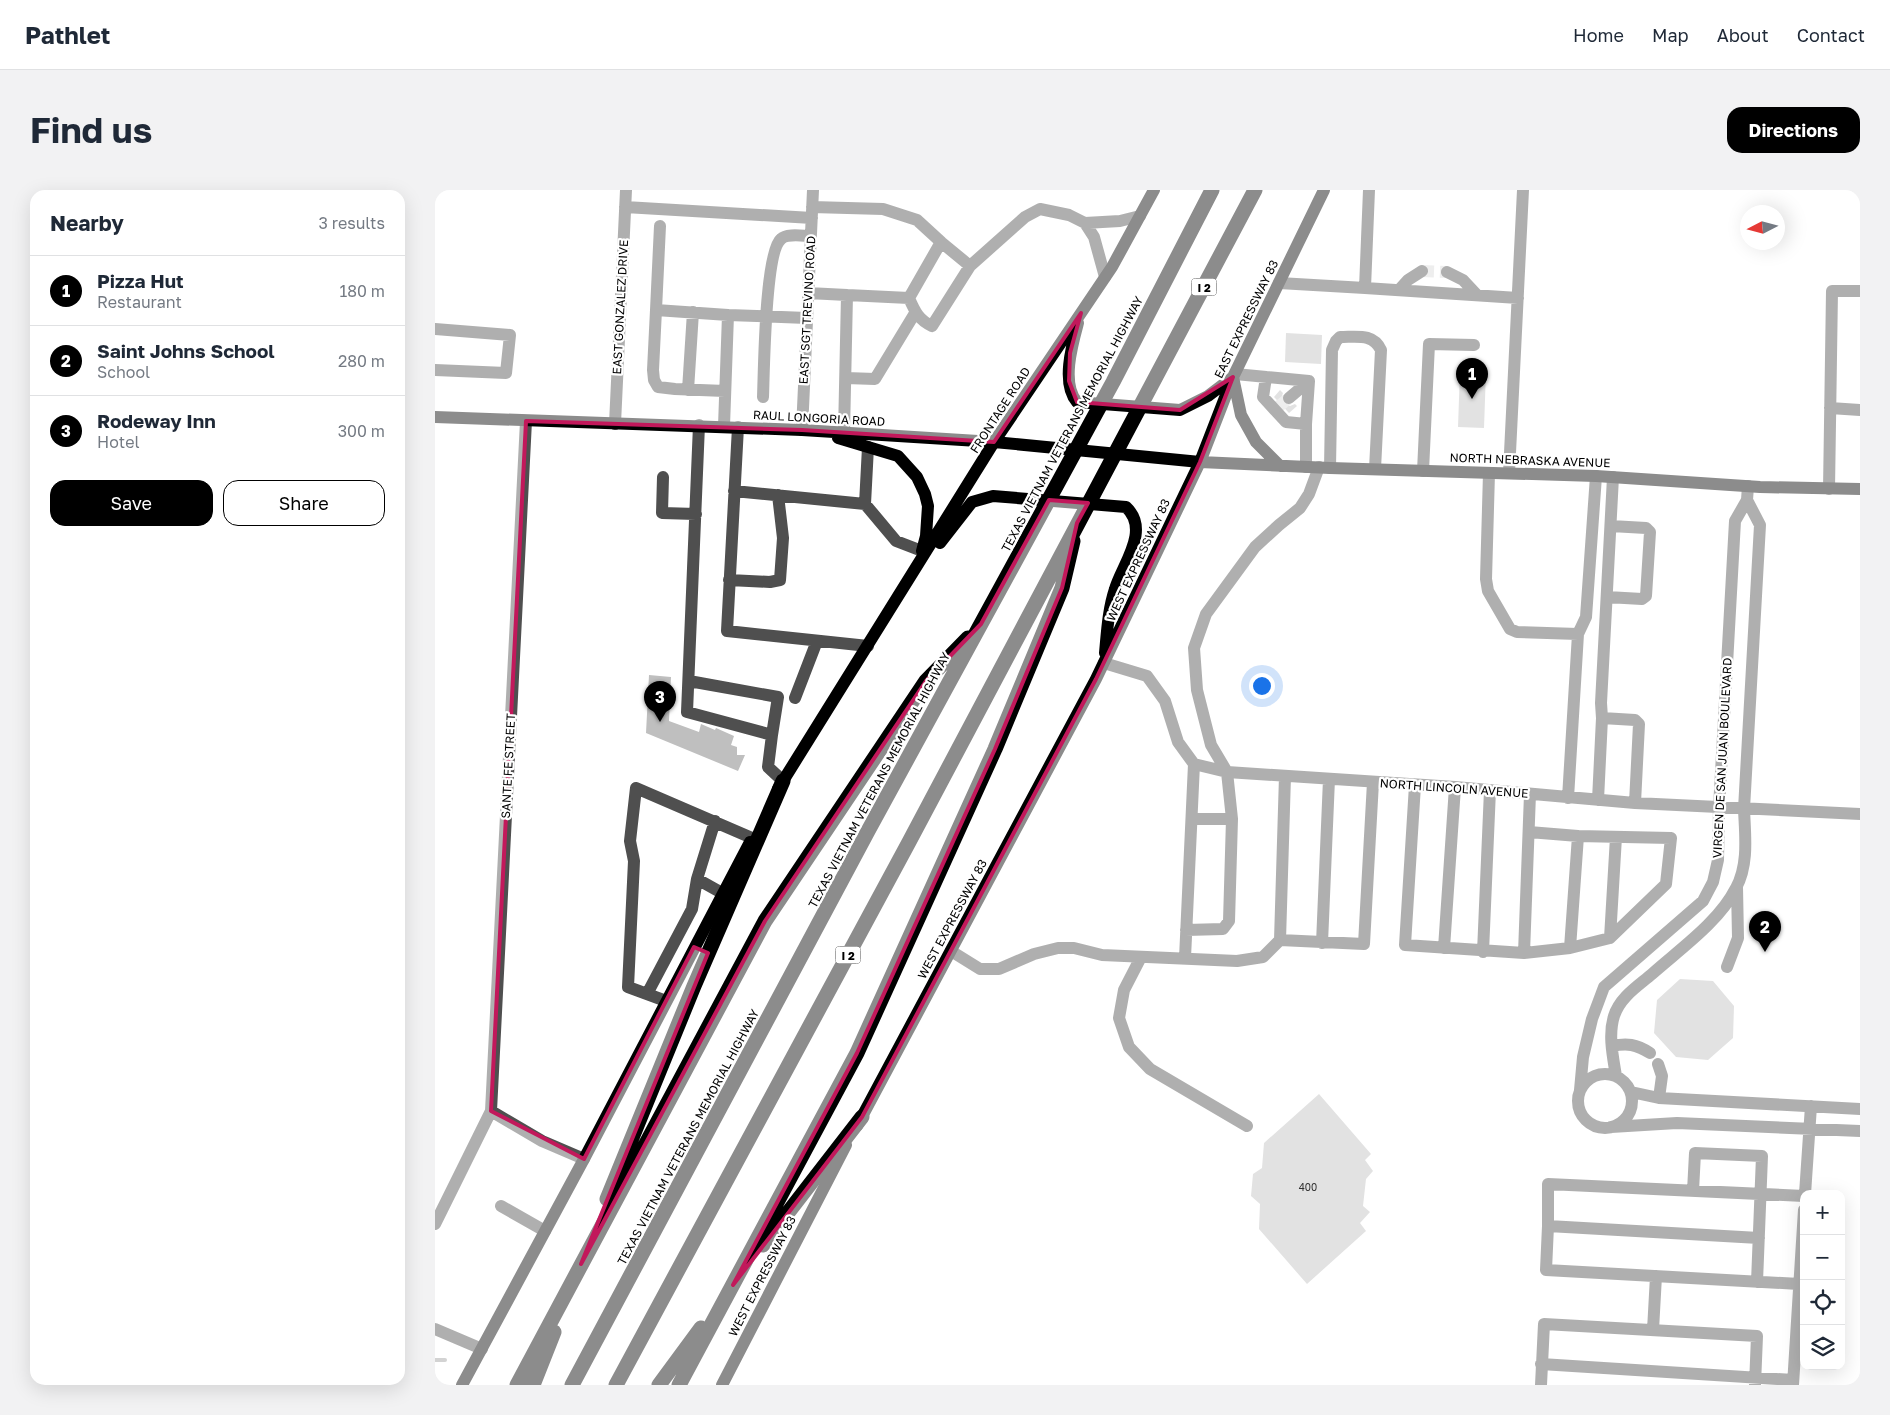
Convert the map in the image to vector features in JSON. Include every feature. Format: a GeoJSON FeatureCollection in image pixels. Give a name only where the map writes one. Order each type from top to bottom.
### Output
{"type":"FeatureCollection","features":[{"type":"Feature","properties":{"kind":"highway","name":"TEXAS VIETNAM VETERANS MEMORIAL HIGHWAY"},"geometry":{"type":"LineString","coordinates":[[572,1385],[863,840],[1113,382],[1212,190]]}},
{"type":"Feature","properties":{"kind":"highway","name":"I 2"},"geometry":{"type":"LineString","coordinates":[[616,1385],[909,842],[1077,522],[1255,190]]}},
{"type":"Feature","properties":{"kind":"highway"},"geometry":{"type":"LineString","coordinates":[[1204,287],[1262,190]]}},
{"type":"Feature","properties":{"kind":"highway"},"geometry":{"type":"LineString","coordinates":[[679,1385],[857,1053],[995,749],[1062,588],[1077,522]]}},
{"type":"Feature","properties":{"kind":"highway"},"geometry":{"type":"LineString","coordinates":[[517,1385],[765,921],[925,681],[981,624]]}},
{"type":"Feature","properties":{"kind":"highway"},"geometry":{"type":"LineString","coordinates":[[533,1385],[619,1168],[783,781]]}},
{"type":"Feature","properties":{"kind":"highway"},"geometry":{"type":"LineString","coordinates":[[659,1385],[861,1117]]}},
{"type":"Feature","properties":{"kind":"main road","name":"FRONTAGE ROAD"},"geometry":{"type":"LineString","coordinates":[[868,646],[921,557],[994,442],[1105,277],[1154,190]]}},
{"type":"Feature","properties":{"kind":"main road","name":"EAST EXPRESSWAY 83"},"geometry":{"type":"LineString","coordinates":[[1200,462],[1234,376],[1323,190]]}},
{"type":"Feature","properties":{"kind":"main road"},"geometry":{"type":"LineString","coordinates":[[1081,313],[1070,353],[1069,381],[1072,395],[1077,402],[1180,410],[1208,396],[1234,376],[1241,415],[1256,442],[1279,466]]}},
{"type":"Feature","properties":{"kind":"main road","name":"RAUL LONGORIA ROAD"},"geometry":{"type":"LineString","coordinates":[[435,417],[802,430],[994,442],[1200,462]]}},
{"type":"Feature","properties":{"kind":"main road"},"geometry":{"type":"LineString","coordinates":[[816,431],[898,456],[917,478],[925,494],[928,506],[926,536],[921,557]]}},
{"type":"Feature","properties":{"kind":"main road","name":"NORTH NEBRASKA AVENUE"},"geometry":{"type":"LineString","coordinates":[[1200,462],[1596,476],[1748,486],[1860,489]]}},
{"type":"Feature","properties":{"kind":"main road","name":"WEST EXPRESSWAY 83"},"geometry":{"type":"LineString","coordinates":[[722,1385],[861,1117],[1104,663],[1200,462]]}},
{"type":"Feature","properties":{"kind":"main road"},"geometry":{"type":"LineString","coordinates":[[921,557],[937,547],[972,502],[985,497],[993,496],[1123,506],[1128,509],[1136,526],[1134,544],[1115,588],[1111,604],[1104,663]]}},
{"type":"Feature","properties":{"kind":"main road"},"geometry":{"type":"LineString","coordinates":[[463,1385],[783,781],[868,646]]}},
{"type":"Feature","properties":{"kind":"street","name":"EAST GONZALEZ DRIVE"},"geometry":{"type":"LineString","coordinates":[[615,424],[626,190]]}},
{"type":"Feature","properties":{"kind":"street","name":"EAST SGT TREVINO ROAD"},"geometry":{"type":"LineString","coordinates":[[802,430],[813,190]]}},
{"type":"Feature","properties":{"kind":"street"},"geometry":{"type":"LineString","coordinates":[[1365,288],[1369,190]]}},
{"type":"Feature","properties":{"kind":"street"},"geometry":{"type":"LineString","coordinates":[[1509,473],[1523,190]]}},
{"type":"Feature","properties":{"kind":"street"},"geometry":{"type":"LineString","coordinates":[[625,207],[812,212],[883,209],[917,220],[970,266]]}},
{"type":"Feature","properties":{"kind":"street"},"geometry":{"type":"LineString","coordinates":[[909,298],[915,314],[923,322],[932,326],[970,266],[1025,217],[1040,209],[1069,215],[1085,223],[1120,221],[1140,216]]}},
{"type":"Feature","properties":{"kind":"street"},"geometry":{"type":"LineString","coordinates":[[1085,223],[1094,237],[1105,277]]}},
{"type":"Feature","properties":{"kind":"street"},"geometry":{"type":"LineString","coordinates":[[660,226],[654,380],[662,388],[725,391]]}},
{"type":"Feature","properties":{"kind":"street"},"geometry":{"type":"LineString","coordinates":[[763,398],[766,316],[777,244],[786,236],[811,236]]}},
{"type":"Feature","properties":{"kind":"street"},"geometry":{"type":"LineString","coordinates":[[909,298],[941,242]]}},
{"type":"Feature","properties":{"kind":"street"},"geometry":{"type":"LineString","coordinates":[[1399,290],[1408,280],[1422,271]]}},
{"type":"Feature","properties":{"kind":"street"},"geometry":{"type":"LineString","coordinates":[[1447,272],[1463,280],[1477,295]]}},
{"type":"Feature","properties":{"kind":"street"},"geometry":{"type":"LineString","coordinates":[[1279,283],[1518,298]]}},
{"type":"Feature","properties":{"kind":"street"},"geometry":{"type":"LineString","coordinates":[[1829,489],[1832,291],[1860,292]]}},
{"type":"Feature","properties":{"kind":"street"},"geometry":{"type":"LineString","coordinates":[[808,293],[909,298]]}},
{"type":"Feature","properties":{"kind":"street"},"geometry":{"type":"LineString","coordinates":[[845,433],[847,295]]}},
{"type":"Feature","properties":{"kind":"street"},"geometry":{"type":"LineString","coordinates":[[656,310],[807,318]]}},
{"type":"Feature","properties":{"kind":"street"},"geometry":{"type":"LineString","coordinates":[[688,390],[693,312]]}},
{"type":"Feature","properties":{"kind":"street"},"geometry":{"type":"LineString","coordinates":[[724,426],[729,314]]}},
{"type":"Feature","properties":{"kind":"street"},"geometry":{"type":"LineString","coordinates":[[846,378],[875,379],[915,314]]}},
{"type":"Feature","properties":{"kind":"street"},"geometry":{"type":"LineString","coordinates":[[435,329],[510,335],[506,373],[435,370]]}},
{"type":"Feature","properties":{"kind":"street"},"geometry":{"type":"LineString","coordinates":[[1186,930],[1223,929],[1229,921],[1232,819],[1227,772],[1211,745],[1197,690],[1194,648],[1206,614],[1255,547],[1300,508],[1309,494],[1319,467],[1332,350],[1340,336],[1371,338],[1377,342],[1381,350],[1375,469]]}},
{"type":"Feature","properties":{"kind":"street"},"geometry":{"type":"LineString","coordinates":[[1423,471],[1429,344],[1474,345]]}},
{"type":"Feature","properties":{"kind":"street"},"geometry":{"type":"LineString","coordinates":[[1234,376],[1309,381]]}},
{"type":"Feature","properties":{"kind":"street"},"geometry":{"type":"LineString","coordinates":[[1266,377],[1263,397],[1276,408],[1286,422],[1306,424]]}},
{"type":"Feature","properties":{"kind":"street"},"geometry":{"type":"LineString","coordinates":[[1289,398],[1309,381]]}},
{"type":"Feature","properties":{"kind":"street"},"geometry":{"type":"LineString","coordinates":[[1309,381],[1306,424],[1319,467]]}},
{"type":"Feature","properties":{"kind":"street"},"geometry":{"type":"LineString","coordinates":[[1830,408],[1860,410]]}},
{"type":"Feature","properties":{"kind":"street","name":"SANTE FE STREET"},"geometry":{"type":"LineString","coordinates":[[435,1224],[491,1111],[525,421]]}},
{"type":"Feature","properties":{"kind":"street"},"geometry":{"type":"LineString","coordinates":[[699,426],[687,712],[772,735]]}},
{"type":"Feature","properties":{"kind":"street"},"geometry":{"type":"LineString","coordinates":[[738,427],[727,631],[868,646]]}},
{"type":"Feature","properties":{"kind":"street"},"geometry":{"type":"LineString","coordinates":[[868,447],[865,504],[896,541],[921,557]]}},
{"type":"Feature","properties":{"kind":"street"},"geometry":{"type":"LineString","coordinates":[[1489,472],[1486,579],[1488,591],[1509,628],[1517,632],[1578,634]]}},
{"type":"Feature","properties":{"kind":"street"},"geometry":{"type":"LineString","coordinates":[[1567,798],[1578,634],[1586,617],[1596,476]]}},
{"type":"Feature","properties":{"kind":"street"},"geometry":{"type":"LineString","coordinates":[[663,477],[662,513],[696,514]]}},
{"type":"Feature","properties":{"kind":"street"},"geometry":{"type":"LineString","coordinates":[[1598,800],[1601,703],[1613,477]]}},
{"type":"Feature","properties":{"kind":"street","name":"VIRGEN DE SAN JUAN BOULEVARD"},"geometry":{"type":"LineString","coordinates":[[1748,486],[1747,500],[1735,521],[1719,808],[1718,860],[1713,882],[1703,901],[1605,987],[1592,1019],[1583,1057],[1578,1102],[1581,1112],[1586,1119],[1593,1125],[1602,1127],[1677,1123],[1860,1131]]}},
{"type":"Feature","properties":{"kind":"street"},"geometry":{"type":"LineString","coordinates":[[734,491],[865,504]]}},
{"type":"Feature","properties":{"kind":"street"},"geometry":{"type":"LineString","coordinates":[[729,580],[770,582],[780,580],[783,538],[778,495]]}},
{"type":"Feature","properties":{"kind":"street","name":"VIRGEN DE SAN JUAN BOULEVARD"},"geometry":{"type":"LineString","coordinates":[[1616,1076],[1611,1031],[1615,1015],[1625,996],[1718,915],[1737,887],[1744,862],[1746,842],[1744,809],[1760,524],[1747,500]]}},
{"type":"Feature","properties":{"kind":"street"},"geometry":{"type":"LineString","coordinates":[[1607,597],[1642,599],[1646,596],[1650,532],[1646,528],[1611,526]]}},
{"type":"Feature","properties":{"kind":"street"},"geometry":{"type":"LineString","coordinates":[[795,698],[817,641]]}},
{"type":"Feature","properties":{"kind":"street"},"geometry":{"type":"LineString","coordinates":[[1104,663],[1147,676],[1165,701],[1178,742],[1195,764],[1185,958]]}},
{"type":"Feature","properties":{"kind":"street"},"geometry":{"type":"LineString","coordinates":[[689,681],[778,697],[767,767],[783,781]]}},
{"type":"Feature","properties":{"kind":"street"},"geometry":{"type":"LineString","coordinates":[[1602,718],[1635,720],[1639,724],[1635,803]]}},
{"type":"Feature","properties":{"kind":"street","name":"NORTH LINCOLN AVENUE"},"geometry":{"type":"LineString","coordinates":[[1195,764],[1227,772],[1455,787],[1567,798],[1719,808],[1860,814]]}},
{"type":"Feature","properties":{"kind":"street"},"geometry":{"type":"LineString","coordinates":[[951,951],[980,969],[999,969],[1034,954],[1059,948],[1074,948],[1102,955],[1237,961],[1263,956],[1280,940],[1285,776]]}},
{"type":"Feature","properties":{"kind":"street"},"geometry":{"type":"LineString","coordinates":[[1322,943],[1329,779]]}},
{"type":"Feature","properties":{"kind":"street"},"geometry":{"type":"LineString","coordinates":[[1280,940],[1364,944],[1373,782]]}},
{"type":"Feature","properties":{"kind":"street"},"geometry":{"type":"LineString","coordinates":[[1415,785],[1405,945],[1483,952],[1524,953],[1570,948],[1610,938],[1665,884],[1671,838],[1578,836],[1529,832]]}},
{"type":"Feature","properties":{"kind":"street"},"geometry":{"type":"LineString","coordinates":[[1444,948],[1455,787]]}},
{"type":"Feature","properties":{"kind":"street"},"geometry":{"type":"LineString","coordinates":[[666,1000],[628,987],[634,861],[630,841],[636,788],[752,838]]}},
{"type":"Feature","properties":{"kind":"street"},"geometry":{"type":"LineString","coordinates":[[1483,952],[1490,790]]}},
{"type":"Feature","properties":{"kind":"street"},"geometry":{"type":"LineString","coordinates":[[1524,953],[1530,794]]}},
{"type":"Feature","properties":{"kind":"street"},"geometry":{"type":"LineString","coordinates":[[1192,819],[1232,819]]}},
{"type":"Feature","properties":{"kind":"street"},"geometry":{"type":"LineString","coordinates":[[647,994],[692,909],[697,879],[715,822]]}},
{"type":"Feature","properties":{"kind":"street"},"geometry":{"type":"LineString","coordinates":[[1570,948],[1578,836]]}},
{"type":"Feature","properties":{"kind":"street"},"geometry":{"type":"LineString","coordinates":[[1610,938],[1616,837]]}},
{"type":"Feature","properties":{"kind":"street"},"geometry":{"type":"LineString","coordinates":[[697,879],[722,893]]}},
{"type":"Feature","properties":{"kind":"street"},"geometry":{"type":"LineString","coordinates":[[1727,967],[1738,938],[1737,887]]}},
{"type":"Feature","properties":{"kind":"street"},"geometry":{"type":"LineString","coordinates":[[1141,957],[1124,990],[1119,1018],[1129,1047],[1150,1069],[1247,1126]]}},
{"type":"Feature","properties":{"kind":"street"},"geometry":{"type":"LineString","coordinates":[[1612,1046],[1629,1044],[1641,1047],[1650,1053]]}},
{"type":"Feature","properties":{"kind":"street"},"geometry":{"type":"LineString","coordinates":[[1658,1064],[1662,1076],[1659,1098]]}},
{"type":"Feature","properties":{"kind":"street"},"geometry":{"type":"LineString","coordinates":[[1580,1090],[1590,1078],[1598,1074],[1616,1076],[1627,1085],[1631,1092],[1631,1110],[1620,1123],[1611,1127]]}},
{"type":"Feature","properties":{"kind":"street"},"geometry":{"type":"LineString","coordinates":[[1631,1092],[1659,1098],[1860,1109]]}},
{"type":"Feature","properties":{"kind":"street"},"geometry":{"type":"LineString","coordinates":[[1804,1190],[1811,1106]]}},
{"type":"Feature","properties":{"kind":"street"},"geometry":{"type":"LineString","coordinates":[[491,1111],[542,1141],[584,1159]]}},
{"type":"Feature","properties":{"kind":"street"},"geometry":{"type":"LineString","coordinates":[[1693,1191],[1695,1153],[1762,1156],[1757,1282]]}},
{"type":"Feature","properties":{"kind":"street"},"geometry":{"type":"LineString","coordinates":[[1799,1284],[1546,1270],[1548,1184],[1800,1195]]}},
{"type":"Feature","properties":{"kind":"street"},"geometry":{"type":"LineString","coordinates":[[501,1206],[545,1231]]}},
{"type":"Feature","properties":{"kind":"street"},"geometry":{"type":"LineString","coordinates":[[1548,1226],[1759,1238]]}},
{"type":"Feature","properties":{"kind":"street"},"geometry":{"type":"LineString","coordinates":[[1541,1364],[1755,1381],[1793,1382],[1802,1235]]}},
{"type":"Feature","properties":{"kind":"street"},"geometry":{"type":"LineString","coordinates":[[1653,1330],[1656,1276]]}},
{"type":"Feature","properties":{"kind":"street"},"geometry":{"type":"LineString","coordinates":[[1541,1385],[1544,1324],[1757,1336],[1755,1381]]}},
{"type":"Feature","properties":{"kind":"street"},"geometry":{"type":"LineString","coordinates":[[435,1328],[482,1349]]}},
{"type":"Feature","properties":{"kind":"highlighted area"},"geometry":{"type":"Polygon","coordinates":[[[1081,313],[1070,353],[1069,381],[1077,402],[1180,410],[1233,377],[1200,462],[1096,679],[862,1117],[733,1285],[857,1053],[995,749],[1062,588],[1077,523],[1088,503],[1049,500],[981,624],[926,681],[765,921],[581,1264],[708,953],[694,947],[584,1159],[491,1111],[526,421],[802,430],[994,442],[1081,313]]]}},
{"type":"Feature","properties":{"kind":"building"},"geometry":{"type":"Polygon","coordinates":[[[1286,333],[1322,335],[1321,364],[1285,362],[1286,333]]]}},
{"type":"Feature","properties":{"kind":"building"},"geometry":{"type":"Polygon","coordinates":[[[1460,370],[1486,371],[1484,428],[1458,427],[1460,370]]]}},
{"type":"Feature","properties":{"kind":"building"},"geometry":{"type":"Polygon","coordinates":[[[1280,390],[1283,393],[1281,399],[1283,404],[1290,406],[1295,404],[1297,406],[1289,413],[1274,397],[1280,390]]]}},
{"type":"Feature","properties":{"kind":"building"},"geometry":{"type":"Polygon","coordinates":[[[649,675],[671,677],[669,721],[699,732],[701,724],[734,736],[731,745],[737,747],[737,755],[745,755],[738,771],[646,733],[649,675]]]}},
{"type":"Feature","properties":{"kind":"building"},"geometry":{"type":"Polygon","coordinates":[[[1680,979],[1713,981],[1734,1006],[1733,1038],[1708,1060],[1676,1057],[1654,1033],[1657,1000],[1680,979]]]}},
{"type":"Feature","properties":{"kind":"building"},"geometry":{"type":"Polygon","coordinates":[[[1319,1094],[1371,1154],[1365,1160],[1373,1171],[1366,1179],[1363,1206],[1370,1212],[1360,1223],[1366,1231],[1307,1284],[1259,1229],[1260,1204],[1251,1196],[1253,1174],[1262,1168],[1264,1143],[1319,1094]]]}},
{"type":"Feature","properties":{"kind":"waterway"},"geometry":{"type":"LineString","coordinates":[[435,1360],[445,1360]]}},
{"type":"Feature","properties":{"kind":"tunnel"},"geometry":{"type":"LineString","coordinates":[[1422,271],[1447,272]]}},
{"type":"Feature","properties":{"kind":"tunnel"},"geometry":{"type":"LineString","coordinates":[[1278,407],[1289,398]]}},
{"type":"Feature","properties":{"kind":"place","name":"Pizza Hut"},"geometry":{"type":"Point","coordinates":[1472,399]}},
{"type":"Feature","properties":{"kind":"place","name":"Rodeway Inn"},"geometry":{"type":"Point","coordinates":[660,722]}},
{"type":"Feature","properties":{"kind":"place","name":"Saint Johns School"},"geometry":{"type":"Point","coordinates":[1765,952]}}]}
